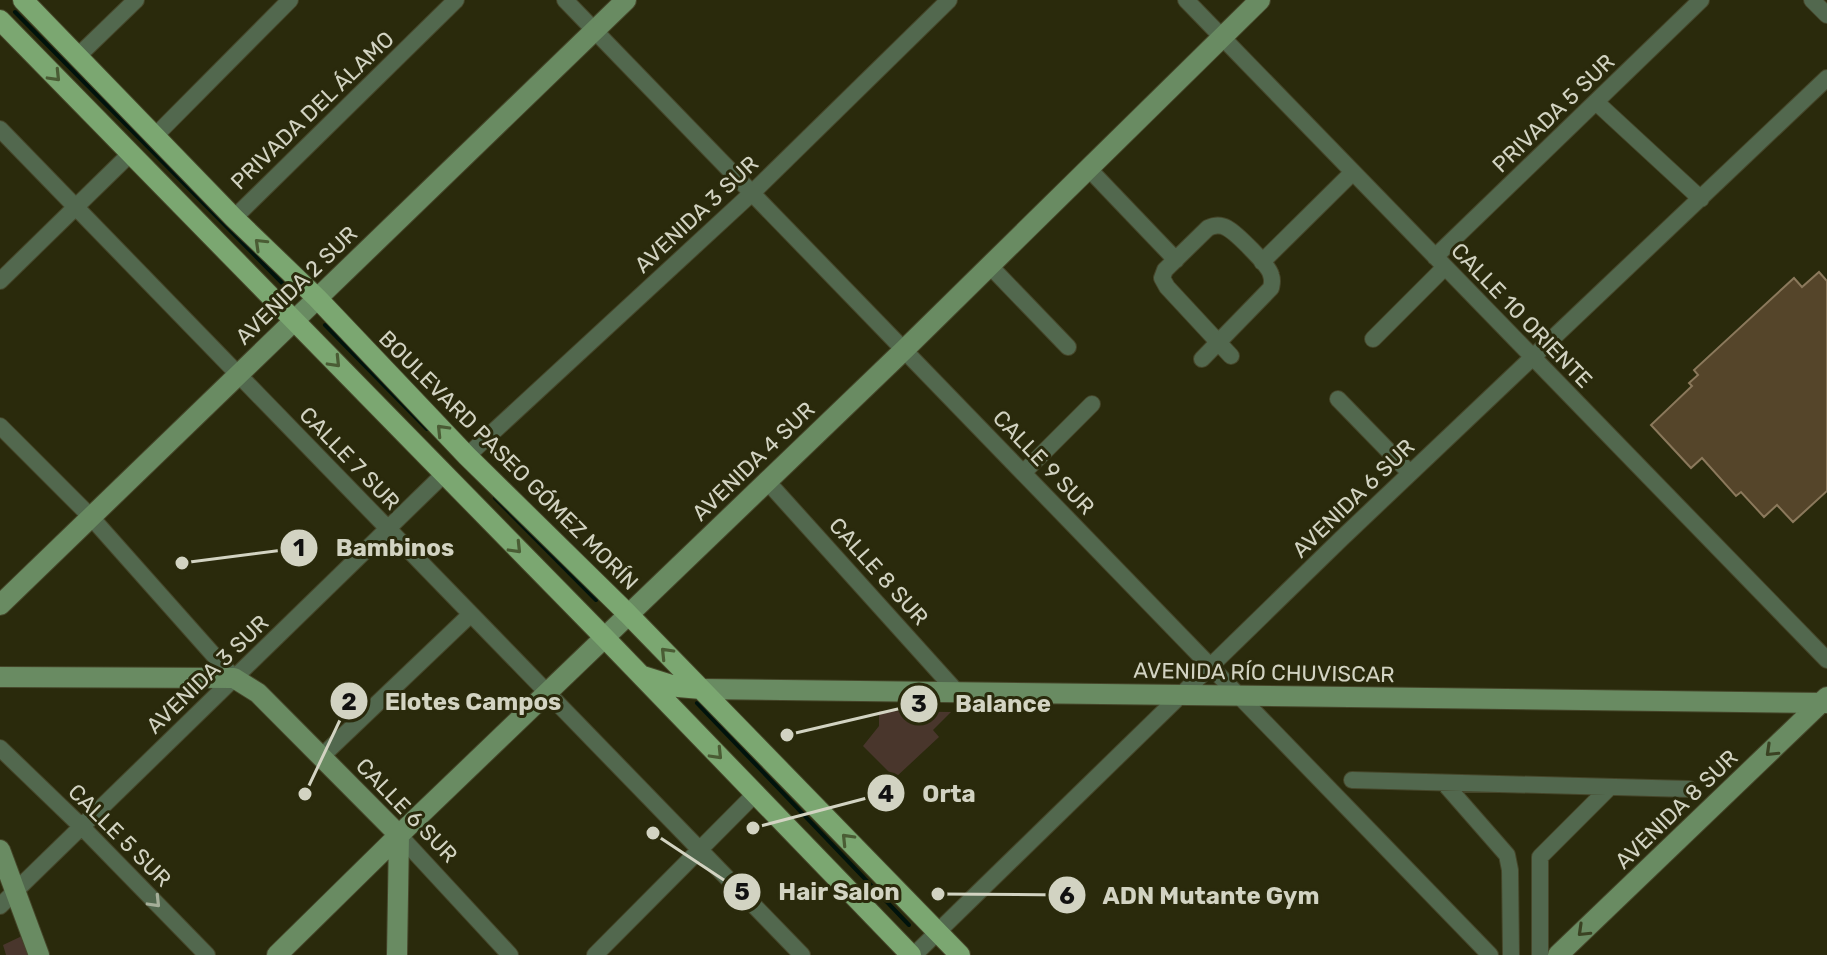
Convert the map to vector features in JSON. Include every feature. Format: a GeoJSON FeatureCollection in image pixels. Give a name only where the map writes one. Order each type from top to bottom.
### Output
{"type":"FeatureCollection","features":[{"type":"Feature","properties":{"kind":"main road","name":"BOULEVARD PASEO GÓMEZ MORÍN"},"geometry":{"type":"LineString","coordinates":[[23,0],[234,218],[317,298],[467,456],[628,614],[960,955]]}},
{"type":"Feature","properties":{"kind":"main road"},"geometry":{"type":"LineString","coordinates":[[0,20],[912,955]]}},
{"type":"Feature","properties":{"kind":"main road"},"geometry":{"type":"LineString","coordinates":[[640,674],[678,687],[701,689]]}},
{"type":"Feature","properties":{"kind":"street"},"geometry":{"type":"LineString","coordinates":[[78,56],[136,0]]}},
{"type":"Feature","properties":{"kind":"street"},"geometry":{"type":"LineString","coordinates":[[155,136],[290,0]]}},
{"type":"Feature","properties":{"kind":"street","name":"PRIVADA DEL ÁLAMO"},"geometry":{"type":"LineString","coordinates":[[234,218],[456,0]]}},
{"type":"Feature","properties":{"kind":"street","name":"CALLE 9 SUR"},"geometry":{"type":"LineString","coordinates":[[565,0],[1490,955]]}},
{"type":"Feature","properties":{"kind":"street","name":"AVENIDA 2 SUR"},"geometry":{"type":"LineString","coordinates":[[0,605],[626,0]]}},
{"type":"Feature","properties":{"kind":"street","name":"AVENIDA 3 SUR"},"geometry":{"type":"LineString","coordinates":[[467,456],[752,193],[949,0]]}},
{"type":"Feature","properties":{"kind":"street","name":"CALLE 10 ORIENTE"},"geometry":{"type":"LineString","coordinates":[[1186,0],[1827,660]]}},
{"type":"Feature","properties":{"kind":"street","name":"AVENIDA 4 SUR"},"geometry":{"type":"LineString","coordinates":[[277,955],[904,350],[1260,0]]}},
{"type":"Feature","properties":{"kind":"street","name":"PRIVADA 5 SUR"},"geometry":{"type":"LineString","coordinates":[[1373,339],[1440,262],[1596,102],[1701,0]]}},
{"type":"Feature","properties":{"kind":"street"},"geometry":{"type":"LineString","coordinates":[[1812,0],[1827,15]]}},
{"type":"Feature","properties":{"kind":"street","name":"AVENIDA 6 SUR"},"geometry":{"type":"LineString","coordinates":[[912,955],[1410,473],[1827,78]]}},
{"type":"Feature","properties":{"kind":"street"},"geometry":{"type":"LineString","coordinates":[[1596,102],[1701,199]]}},
{"type":"Feature","properties":{"kind":"street","name":"CALLE 7 SUR"},"geometry":{"type":"LineString","coordinates":[[0,129],[802,955]]}},
{"type":"Feature","properties":{"kind":"street"},"geometry":{"type":"LineString","coordinates":[[2,275],[130,154]]}},
{"type":"Feature","properties":{"kind":"street"},"geometry":{"type":"LineString","coordinates":[[1088,168],[1176,260]]}},
{"type":"Feature","properties":{"kind":"street"},"geometry":{"type":"LineString","coordinates":[[1262,262],[1353,172]]}},
{"type":"Feature","properties":{"kind":"street"},"geometry":{"type":"LineString","coordinates":[[1202,359],[1219,342],[1271,288],[1272,284],[1269,270],[1262,262],[1230,230],[1219,225],[1208,228],[1165,270],[1162,278],[1167,287],[1219,342],[1231,356]]}},
{"type":"Feature","properties":{"kind":"street"},"geometry":{"type":"LineString","coordinates":[[989,265],[1068,347]]}},
{"type":"Feature","properties":{"kind":"street"},"geometry":{"type":"LineString","coordinates":[[1338,399],[1410,473]]}},
{"type":"Feature","properties":{"kind":"street"},"geometry":{"type":"LineString","coordinates":[[1023,473],[1092,404]]}},
{"type":"Feature","properties":{"kind":"street","name":"CALLE 6 SUR"},"geometry":{"type":"LineString","coordinates":[[0,426],[91,517],[234,678],[258,693],[399,835],[510,955]]}},
{"type":"Feature","properties":{"kind":"street","name":"AVENIDA 3 SUR"},"geometry":{"type":"LineString","coordinates":[[0,906],[444,474]]}},
{"type":"Feature","properties":{"kind":"street","name":"CALLE 8 SUR"},"geometry":{"type":"LineString","coordinates":[[766,480],[957,692]]}},
{"type":"Feature","properties":{"kind":"street"},"geometry":{"type":"LineString","coordinates":[[321,757],[471,614]]}},
{"type":"Feature","properties":{"kind":"street"},"geometry":{"type":"LineString","coordinates":[[0,677],[234,678]]}},
{"type":"Feature","properties":{"kind":"street","name":"AVENIDA RÍO CHUVISCAR"},"geometry":{"type":"LineString","coordinates":[[701,689],[1825,701]]}},
{"type":"Feature","properties":{"kind":"street","name":"AVENIDA 8 SUR"},"geometry":{"type":"LineString","coordinates":[[1558,955],[1825,701]]}},
{"type":"Feature","properties":{"kind":"street","name":"CALLE 5 SUR"},"geometry":{"type":"LineString","coordinates":[[0,748],[207,955]]}},
{"type":"Feature","properties":{"kind":"street"},"geometry":{"type":"LineString","coordinates":[[1352,780],[1689,789]]}},
{"type":"Feature","properties":{"kind":"street"},"geometry":{"type":"LineString","coordinates":[[1444,783],[1507,855],[1511,955]]}},
{"type":"Feature","properties":{"kind":"street"},"geometry":{"type":"LineString","coordinates":[[1540,955],[1540,857],[1610,787]]}},
{"type":"Feature","properties":{"kind":"street"},"geometry":{"type":"LineString","coordinates":[[595,955],[755,794]]}},
{"type":"Feature","properties":{"kind":"street"},"geometry":{"type":"LineString","coordinates":[[397,955],[399,835]]}},
{"type":"Feature","properties":{"kind":"street"},"geometry":{"type":"LineString","coordinates":[[0,850],[39,955]]}},
{"type":"Feature","properties":{"kind":"shaded area"},"geometry":{"type":"Polygon","coordinates":[[[879,711],[951,712],[933,730],[939,737],[895,778],[863,746],[879,726],[879,711]]]}},
{"type":"Feature","properties":{"kind":"shaded area"},"geometry":{"type":"Polygon","coordinates":[[[22,936],[28,955],[6,955],[3,945],[22,936]]]}},
{"type":"Feature","properties":{"kind":"building"},"geometry":{"type":"Polygon","coordinates":[[[1819,272],[1827,281],[1827,491],[1793,522],[1777,505],[1764,517],[1741,492],[1736,496],[1702,458],[1691,468],[1651,425],[1692,386],[1689,383],[1698,375],[1694,370],[1794,278],[1802,287],[1819,272]]]}},
{"type":"Feature","properties":{"kind":"waterway"},"geometry":{"type":"LineString","coordinates":[[15,12],[286,287]]}},
{"type":"Feature","properties":{"kind":"waterway"},"geometry":{"type":"LineString","coordinates":[[325,325],[427,429]]}},
{"type":"Feature","properties":{"kind":"waterway"},"geometry":{"type":"LineString","coordinates":[[495,498],[596,600]]}},
{"type":"Feature","properties":{"kind":"waterway"},"geometry":{"type":"LineString","coordinates":[[697,703],[909,925]]}},
{"type":"Feature","properties":{"kind":"place","name":"Bambinos"},"geometry":{"type":"Point","coordinates":[182,563]}},
{"type":"Feature","properties":{"kind":"place","name":"Balance"},"geometry":{"type":"Point","coordinates":[787,735]}},
{"type":"Feature","properties":{"kind":"place","name":"Elotes Campos"},"geometry":{"type":"Point","coordinates":[305,794]}},
{"type":"Feature","properties":{"kind":"place","name":"Orta"},"geometry":{"type":"Point","coordinates":[753,828]}},
{"type":"Feature","properties":{"kind":"place","name":"Hair Salon"},"geometry":{"type":"Point","coordinates":[653,833]}},
{"type":"Feature","properties":{"kind":"place","name":"ADN Mutante Gym"},"geometry":{"type":"Point","coordinates":[938,894]}}]}
